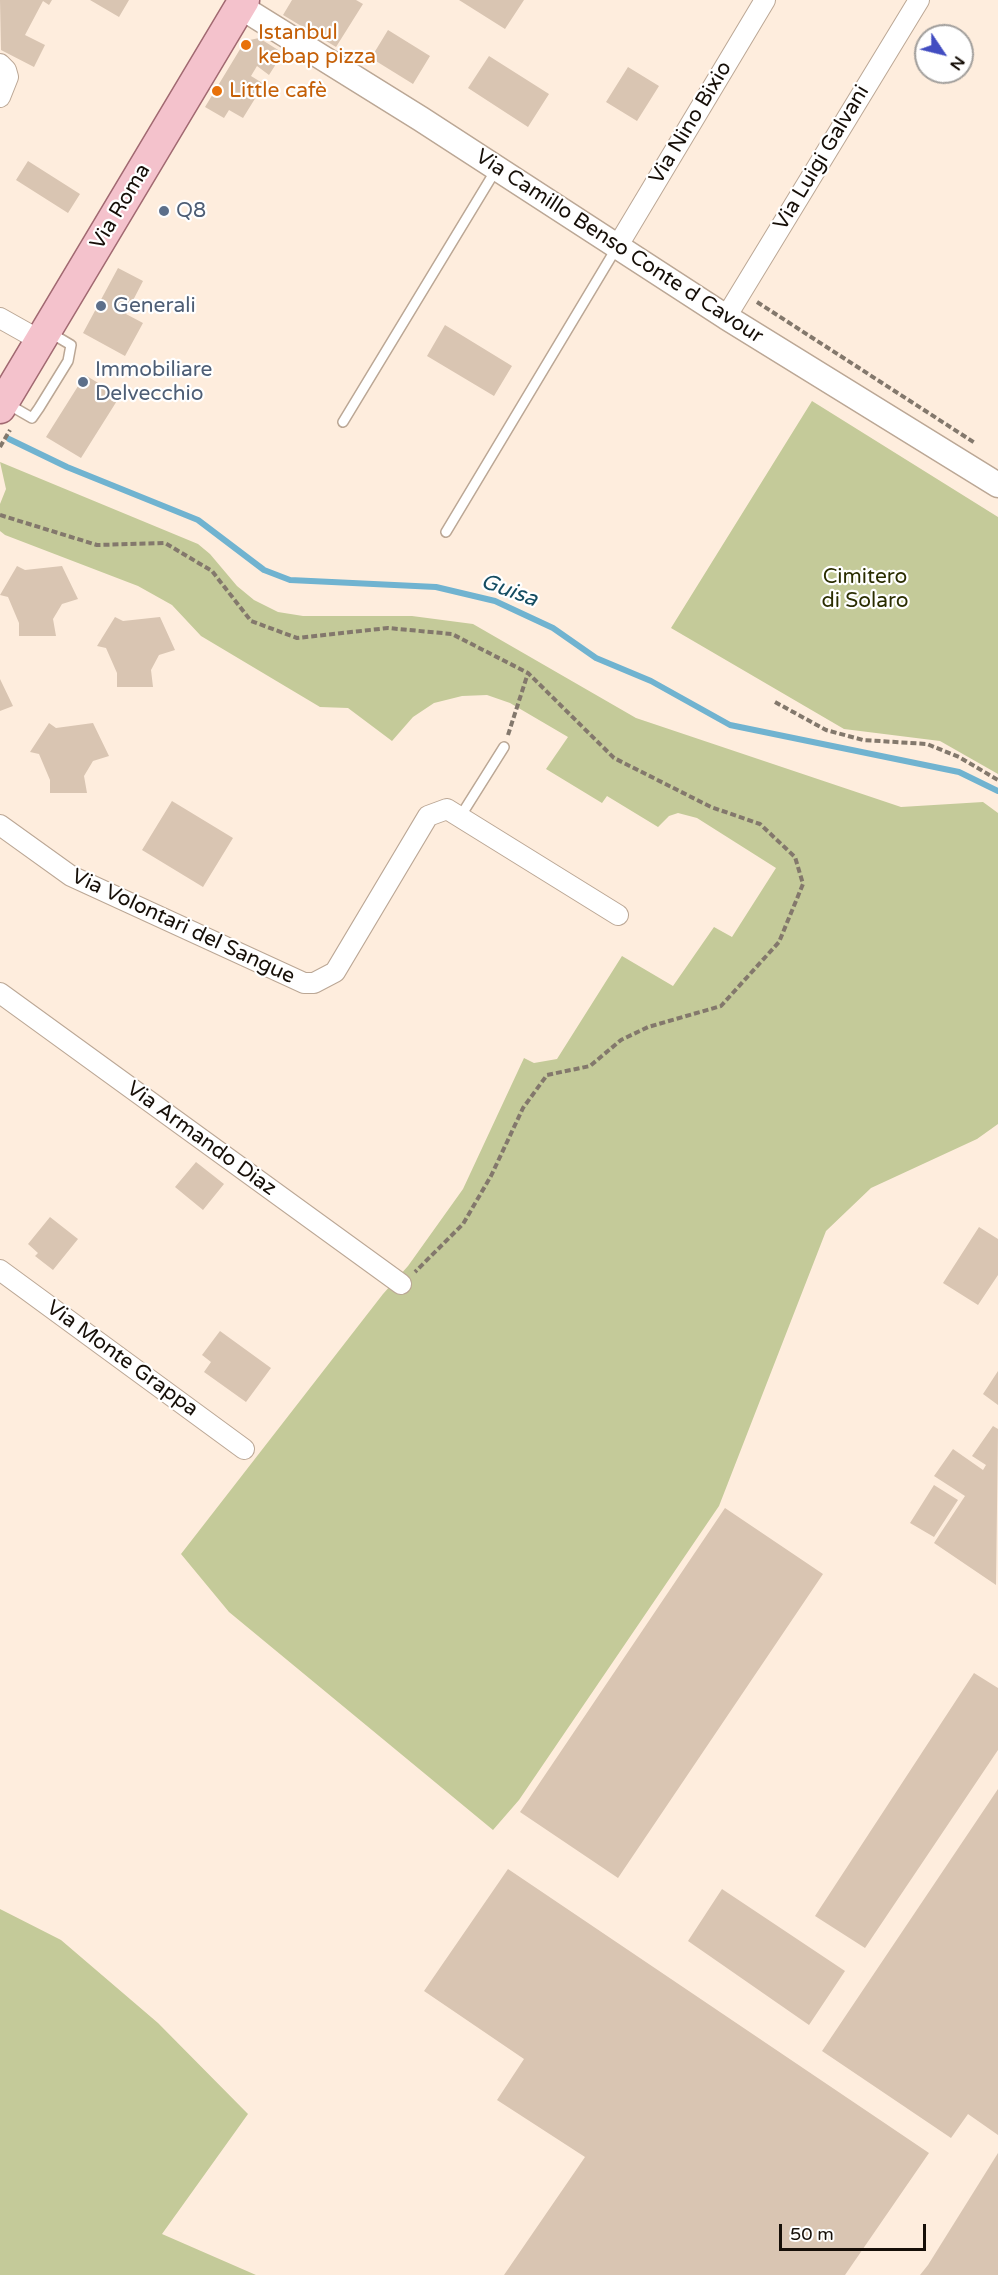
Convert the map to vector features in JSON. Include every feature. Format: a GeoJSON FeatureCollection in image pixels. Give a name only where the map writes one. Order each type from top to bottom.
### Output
{"type":"FeatureCollection","features":[{"type":"Feature","properties":{"kind":"main road","name":"Via Roma"},"geometry":{"type":"LineString","coordinates":[[2,405],[239,2]]}},
{"type":"Feature","properties":{"kind":"street","name":"Via Nino Bixio"},"geometry":{"type":"LineString","coordinates":[[617,247],[765,0]]}},
{"type":"Feature","properties":{"kind":"street","name":"Via Luigi Galvani"},"geometry":{"type":"LineString","coordinates":[[726,317],[919,0]]}},
{"type":"Feature","properties":{"kind":"street","name":"Via Camillo Benso Conte d Cavour"},"geometry":{"type":"LineString","coordinates":[[239,2],[726,317],[998,484]]}},
{"type":"Feature","properties":{"kind":"street"},"geometry":{"type":"LineString","coordinates":[[0,64],[6,70],[8,77],[0,97]]}},
{"type":"Feature","properties":{"kind":"street"},"geometry":{"type":"LineString","coordinates":[[0,318],[44,336]]}},
{"type":"Feature","properties":{"kind":"street","name":"Via Volontari del Sangue"},"geometry":{"type":"LineString","coordinates":[[0,825],[71,876],[296,981],[314,983],[335,972],[428,816],[447,809],[618,915]]}},
{"type":"Feature","properties":{"kind":"street","name":"Via Armando Diaz"},"geometry":{"type":"LineString","coordinates":[[0,993],[401,1284]]}},
{"type":"Feature","properties":{"kind":"street","name":"Via Monte Grappa"},"geometry":{"type":"LineString","coordinates":[[0,1270],[244,1449]]}},
{"type":"Feature","properties":{"kind":"lane"},"geometry":{"type":"LineString","coordinates":[[343,422],[497,168]]}},
{"type":"Feature","properties":{"kind":"lane"},"geometry":{"type":"LineString","coordinates":[[446,532],[617,247]]}},
{"type":"Feature","properties":{"kind":"lane"},"geometry":{"type":"LineString","coordinates":[[460,817],[504,747]]}},
{"type":"Feature","properties":{"kind":"path"},"geometry":{"type":"LineString","coordinates":[[504,747],[528,673]]}},
{"type":"Feature","properties":{"kind":"path"},"geometry":{"type":"LineString","coordinates":[[775,702],[826,730],[863,740],[927,744],[959,757],[998,780]]}},
{"type":"Feature","properties":{"kind":"green space","name":"Cimitero di Solaro"},"geometry":{"type":"Polygon","coordinates":[[[812,401],[998,517],[998,774],[940,741],[844,729],[671,628],[812,401]]]}},
{"type":"Feature","properties":{"kind":"green space"},"geometry":{"type":"Polygon","coordinates":[[[0,462],[198,544],[210,554],[237,586],[254,600],[278,612],[303,616],[412,616],[473,624],[636,718],[901,807],[983,802],[998,813],[998,1124],[977,1139],[871,1188],[826,1231],[719,1506],[519,1800],[493,1830],[229,1612],[181,1554],[383,1294],[408,1266],[463,1189],[524,1058],[534,1063],[557,1059],[622,956],[673,986],[714,927],[732,937],[776,868],[697,818],[678,813],[669,816],[658,827],[607,796],[602,803],[546,769],[568,737],[510,703],[487,695],[462,696],[434,703],[413,717],[392,741],[348,708],[320,707],[201,636],[172,605],[138,586],[5,535],[0,531],[0,504],[6,489],[0,462]]]}},
{"type":"Feature","properties":{"kind":"green space"},"geometry":{"type":"Polygon","coordinates":[[[0,1909],[61,1940],[158,2023],[248,2114],[162,2234],[256,2275],[0,2275],[0,1909]]]}},
{"type":"Feature","properties":{"kind":"building"},"geometry":{"type":"Polygon","coordinates":[[[0,0],[52,0],[49,5],[43,1],[25,35],[45,45],[34,67],[1,50],[0,0]]]}},
{"type":"Feature","properties":{"kind":"building"},"geometry":{"type":"Polygon","coordinates":[[[90,0],[129,0],[119,17],[90,0]]]}},
{"type":"Feature","properties":{"kind":"building"},"geometry":{"type":"Polygon","coordinates":[[[292,0],[356,0],[363,4],[336,47],[283,15],[292,0]]]}},
{"type":"Feature","properties":{"kind":"building"},"geometry":{"type":"Polygon","coordinates":[[[459,0],[524,0],[505,29],[459,0]]]}},
{"type":"Feature","properties":{"kind":"building"},"geometry":{"type":"Polygon","coordinates":[[[388,30],[430,56],[413,84],[371,58],[388,30]]]}},
{"type":"Feature","properties":{"kind":"building"},"geometry":{"type":"Polygon","coordinates":[[[259,38],[283,53],[269,75],[257,66],[251,76],[264,84],[243,118],[229,110],[224,118],[205,107],[245,41],[259,38]]]}},
{"type":"Feature","properties":{"kind":"building"},"geometry":{"type":"Polygon","coordinates":[[[489,56],[549,94],[528,127],[468,88],[489,56]]]}},
{"type":"Feature","properties":{"kind":"building"},"geometry":{"type":"Polygon","coordinates":[[[628,67],[659,86],[637,121],[606,102],[628,67]]]}},
{"type":"Feature","properties":{"kind":"building"},"geometry":{"type":"Polygon","coordinates":[[[28,161],[80,194],[68,213],[16,180],[28,161]]]}},
{"type":"Feature","properties":{"kind":"building"},"geometry":{"type":"Polygon","coordinates":[[[118,268],[143,281],[126,314],[143,323],[125,356],[83,333],[118,268]]]}},
{"type":"Feature","properties":{"kind":"building"},"geometry":{"type":"Polygon","coordinates":[[[445,325],[512,366],[494,396],[427,356],[445,325]]]}},
{"type":"Feature","properties":{"kind":"building"},"geometry":{"type":"Polygon","coordinates":[[[85,375],[120,396],[81,458],[46,437],[85,375]]]}},
{"type":"Feature","properties":{"kind":"building"},"geometry":{"type":"Polygon","coordinates":[[[17,566],[25,570],[62,566],[78,599],[62,604],[53,619],[56,636],[19,636],[19,623],[8,597],[0,595],[17,566]]]}},
{"type":"Feature","properties":{"kind":"building"},"geometry":{"type":"Polygon","coordinates":[[[115,617],[123,621],[160,617],[175,650],[159,655],[151,670],[153,687],[117,687],[117,673],[106,648],[97,646],[115,617]]]}},
{"type":"Feature","properties":{"kind":"building"},"geometry":{"type":"Polygon","coordinates":[[[0,679],[13,706],[0,711],[0,679]]]}},
{"type":"Feature","properties":{"kind":"building"},"geometry":{"type":"Polygon","coordinates":[[[49,723],[56,728],[93,723],[109,756],[93,761],[84,776],[87,793],[50,793],[50,780],[39,754],[30,752],[49,723]]]}},
{"type":"Feature","properties":{"kind":"building"},"geometry":{"type":"Polygon","coordinates":[[[172,801],[233,838],[203,887],[142,850],[172,801]]]}},
{"type":"Feature","properties":{"kind":"building"},"geometry":{"type":"Polygon","coordinates":[[[196,1162],[224,1184],[203,1210],[175,1187],[196,1162]]]}},
{"type":"Feature","properties":{"kind":"building"},"geometry":{"type":"Polygon","coordinates":[[[50,1217],[78,1239],[53,1270],[35,1256],[38,1253],[28,1244],[50,1217]]]}},
{"type":"Feature","properties":{"kind":"building"},"geometry":{"type":"Polygon","coordinates":[[[979,1227],[998,1239],[998,1275],[978,1305],[943,1283],[979,1227]]]}},
{"type":"Feature","properties":{"kind":"building"},"geometry":{"type":"Polygon","coordinates":[[[220,1331],[271,1368],[246,1402],[204,1372],[211,1362],[202,1355],[220,1331]]]}},
{"type":"Feature","properties":{"kind":"building"},"geometry":{"type":"Polygon","coordinates":[[[998,1371],[998,1405],[983,1394],[998,1371]]]}},
{"type":"Feature","properties":{"kind":"building"},"geometry":{"type":"Polygon","coordinates":[[[993,1426],[998,1429],[996,1585],[934,1543],[965,1496],[934,1476],[953,1449],[983,1470],[986,1465],[972,1456],[993,1426]]]}},
{"type":"Feature","properties":{"kind":"building"},"geometry":{"type":"Polygon","coordinates":[[[934,1485],[958,1500],[934,1537],[910,1523],[934,1485]]]}},
{"type":"Feature","properties":{"kind":"building"},"geometry":{"type":"Polygon","coordinates":[[[725,1508],[823,1574],[618,1878],[520,1812],[725,1508]]]}},
{"type":"Feature","properties":{"kind":"building"},"geometry":{"type":"Polygon","coordinates":[[[974,1673],[998,1688],[998,1750],[865,1948],[815,1916],[974,1673]]]}},
{"type":"Feature","properties":{"kind":"building"},"geometry":{"type":"Polygon","coordinates":[[[998,1789],[998,2135],[968,2114],[951,2138],[822,2051],[998,1789]]]}},
{"type":"Feature","properties":{"kind":"building"},"geometry":{"type":"Polygon","coordinates":[[[508,1869],[929,2153],[845,2275],[504,2275],[585,2157],[497,2100],[524,2059],[424,1991],[508,1869]]]}},
{"type":"Feature","properties":{"kind":"building"},"geometry":{"type":"Polygon","coordinates":[[[722,1889],[845,1971],[809,2025],[688,1941],[722,1889]]]}},
{"type":"Feature","properties":{"kind":"building"},"geometry":{"type":"Polygon","coordinates":[[[998,2153],[998,2275],[920,2275],[928,2265],[998,2153]]]}},
{"type":"Feature","properties":{"kind":"waterway","name":"Guisa"},"geometry":{"type":"LineString","coordinates":[[9,439],[67,467],[198,520],[264,570],[290,580],[436,587],[495,601],[553,628],[596,658],[651,681],[730,725],[959,772],[998,791]]}},
{"type":"Feature","properties":{"kind":"place","name":"Istanbul kebap pizza"},"geometry":{"type":"Point","coordinates":[246,45]}},
{"type":"Feature","properties":{"kind":"place","name":"Little cafè"},"geometry":{"type":"Point","coordinates":[217,91]}},
{"type":"Feature","properties":{"kind":"place","name":"Q8"},"geometry":{"type":"Point","coordinates":[164,211]}},
{"type":"Feature","properties":{"kind":"place","name":"Generali"},"geometry":{"type":"Point","coordinates":[101,306]}},
{"type":"Feature","properties":{"kind":"place","name":"Immobiliare Delvecchio"},"geometry":{"type":"Point","coordinates":[83,382]}}]}
